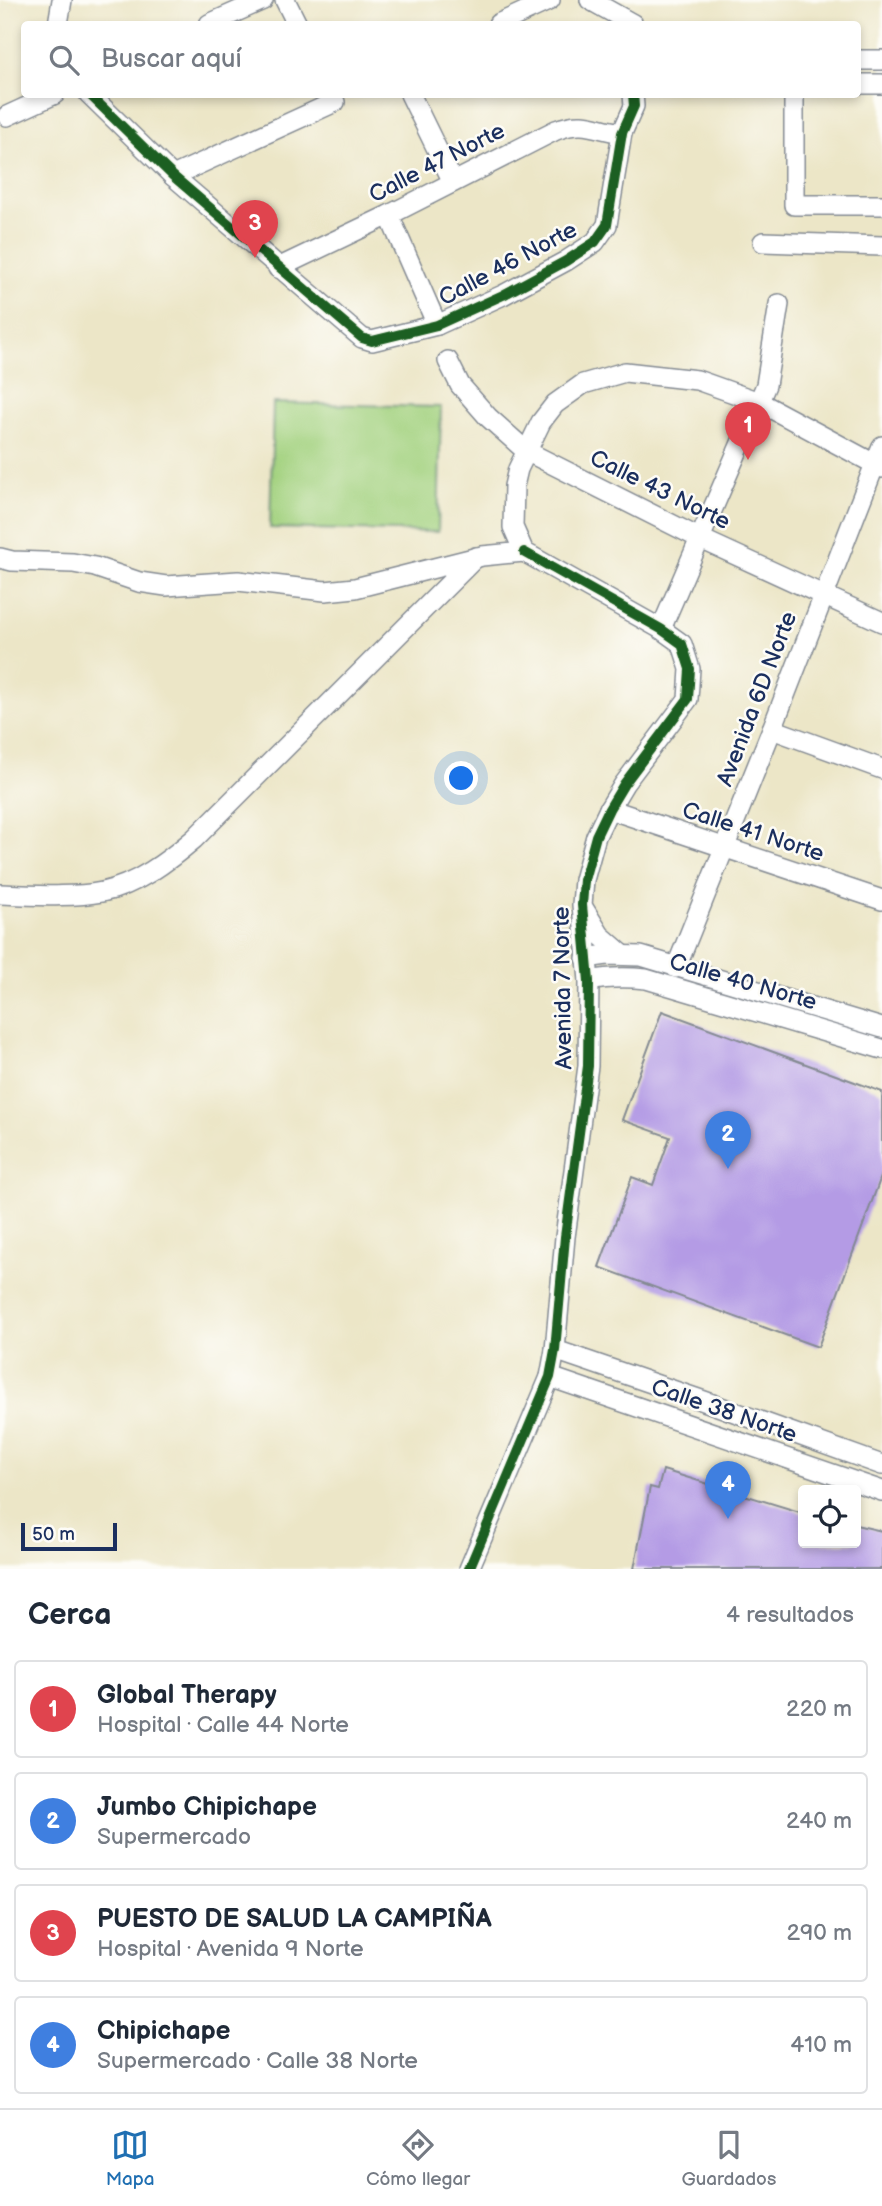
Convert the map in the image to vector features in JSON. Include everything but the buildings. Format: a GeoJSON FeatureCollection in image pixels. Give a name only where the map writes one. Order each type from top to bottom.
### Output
{"type":"FeatureCollection","features":[{"type":"Feature","properties":{"kind":"street"},"geometry":{"type":"LineString","coordinates":[[58,21],[62,0]]}},
{"type":"Feature","properties":{"kind":"street"},"geometry":{"type":"LineString","coordinates":[[216,21],[263,0]]}},
{"type":"Feature","properties":{"kind":"street"},"geometry":{"type":"LineString","coordinates":[[285,0],[296,21]]}},
{"type":"Feature","properties":{"kind":"street"},"geometry":{"type":"LineString","coordinates":[[504,21],[550,0]]}},
{"type":"Feature","properties":{"kind":"street"},"geometry":{"type":"LineString","coordinates":[[588,0],[600,21]]}},
{"type":"Feature","properties":{"kind":"street"},"geometry":{"type":"LineString","coordinates":[[588,0],[627,21]]}},
{"type":"Feature","properties":{"kind":"street"},"geometry":{"type":"LineString","coordinates":[[861,60],[882,60]]}},
{"type":"Feature","properties":{"kind":"street"},"geometry":{"type":"LineString","coordinates":[[861,84],[882,84]]}},
{"type":"Feature","properties":{"kind":"street"},"geometry":{"type":"LineString","coordinates":[[6,116],[46,98]]}},
{"type":"Feature","properties":{"kind":"street"},"geometry":{"type":"LineString","coordinates":[[93,98],[173,176],[278,268]]}},
{"type":"Feature","properties":{"kind":"street"},"geometry":{"type":"LineString","coordinates":[[173,176],[333,98]]}},
{"type":"Feature","properties":{"kind":"street"},"geometry":{"type":"LineString","coordinates":[[412,98],[453,182]]}},
{"type":"Feature","properties":{"kind":"street","name":"Calle 46 Norte"},"geometry":{"type":"LineString","coordinates":[[278,268],[362,338],[372,341],[437,325],[503,295],[595,242],[607,225],[622,133],[639,98]]}},
{"type":"Feature","properties":{"kind":"street"},"geometry":{"type":"LineString","coordinates":[[793,98],[794,205],[882,205]]}},
{"type":"Feature","properties":{"kind":"street","name":"Calle 47 Norte"},"geometry":{"type":"LineString","coordinates":[[278,268],[571,125],[582,124],[622,133]]}},
{"type":"Feature","properties":{"kind":"street"},"geometry":{"type":"LineString","coordinates":[[389,215],[437,325]]}},
{"type":"Feature","properties":{"kind":"street"},"geometry":{"type":"LineString","coordinates":[[763,242],[882,246]]}},
{"type":"Feature","properties":{"kind":"street"},"geometry":{"type":"LineString","coordinates":[[662,629],[759,402],[770,371],[779,304]]}},
{"type":"Feature","properties":{"kind":"street","name":"Calle 43 Norte"},"geometry":{"type":"LineString","coordinates":[[447,361],[460,385],[488,417],[526,451],[701,539],[882,622]]}},
{"type":"Feature","properties":{"kind":"street"},"geometry":{"type":"LineString","coordinates":[[0,558],[12,561],[73,563],[95,567],[139,582],[166,586],[238,581],[325,591],[355,588],[476,557],[524,552],[513,527],[514,486],[518,469],[541,422],[555,404],[583,384],[625,372],[697,380],[759,402],[880,460]]}},
{"type":"Feature","properties":{"kind":"street","name":"Avenida 6D Norte"},"geometry":{"type":"LineString","coordinates":[[676,968],[823,595],[880,460]]}},
{"type":"Feature","properties":{"kind":"street","name":"Avenida 7 Norte"},"geometry":{"type":"LineString","coordinates":[[469,1569],[550,1377],[555,1350],[565,1237],[588,1066],[589,981],[582,905],[584,880],[596,836],[609,809],[624,784],[688,699],[690,669],[682,644],[662,629],[524,552]]}},
{"type":"Feature","properties":{"kind":"street"},"geometry":{"type":"LineString","coordinates":[[0,894],[82,895],[105,892],[130,883],[168,860],[194,839],[476,557]]}},
{"type":"Feature","properties":{"kind":"street"},"geometry":{"type":"LineString","coordinates":[[772,729],[882,769]]}},
{"type":"Feature","properties":{"kind":"street","name":"Calle 41 Norte"},"geometry":{"type":"LineString","coordinates":[[609,809],[882,900]]}},
{"type":"Feature","properties":{"kind":"street"},"geometry":{"type":"LineString","coordinates":[[582,905],[600,935],[623,956]]}},
{"type":"Feature","properties":{"kind":"street","name":"Calle 40 Norte"},"geometry":{"type":"LineString","coordinates":[[586,958],[641,956],[882,1028]]}},
{"type":"Feature","properties":{"kind":"street","name":"Calle 40 Norte"},"geometry":{"type":"LineString","coordinates":[[589,981],[605,977],[646,979],[882,1049]]}},
{"type":"Feature","properties":{"kind":"street","name":"Calle 38 Norte"},"geometry":{"type":"LineString","coordinates":[[555,1350],[882,1465]]}},
{"type":"Feature","properties":{"kind":"street","name":"Calle 38 Norte"},"geometry":{"type":"LineString","coordinates":[[550,1377],[880,1490]]}},
{"type":"Feature","properties":{"kind":"green space"},"geometry":{"type":"Polygon","coordinates":[[[273,403],[441,407],[438,532],[270,528],[273,403]]]}},
{"type":"Feature","properties":{"kind":"cycle path"},"geometry":{"type":"LineString","coordinates":[[93,98],[173,176],[362,338],[372,341],[437,325],[503,295],[595,242],[607,225],[622,133],[634,106],[633,98]]}},
{"type":"Feature","properties":{"kind":"cycle path"},"geometry":{"type":"LineString","coordinates":[[469,1569],[550,1377],[555,1350],[565,1237],[588,1066],[589,981],[582,905],[584,880],[596,836],[609,809],[624,784],[688,699],[690,669],[682,644],[661,629],[524,552]]}},
{"type":"Feature","properties":{"kind":"place","name":"PUESTO DE SALUD LA CAMPIÑA"},"geometry":{"type":"Point","coordinates":[255,258]}},
{"type":"Feature","properties":{"kind":"place","name":"Global Therapy"},"geometry":{"type":"Point","coordinates":[748,460]}},
{"type":"Feature","properties":{"kind":"place","name":"Jumbo Chipichape"},"geometry":{"type":"Point","coordinates":[728,1169]}},
{"type":"Feature","properties":{"kind":"place","name":"Chipichape"},"geometry":{"type":"Point","coordinates":[728,1519]}}]}
